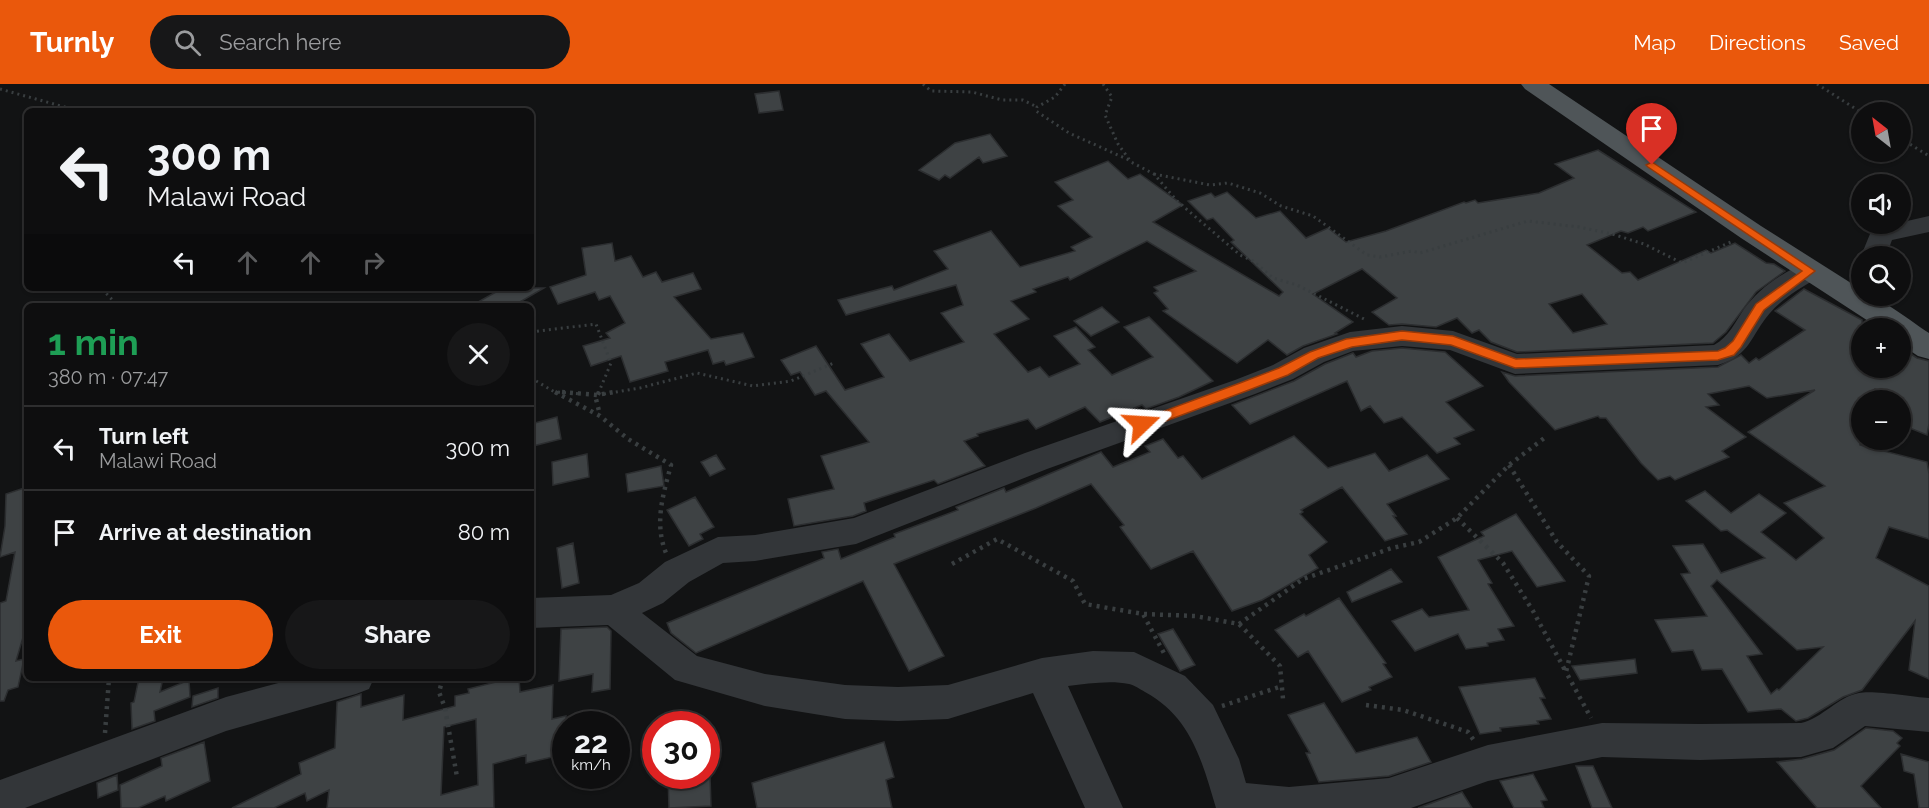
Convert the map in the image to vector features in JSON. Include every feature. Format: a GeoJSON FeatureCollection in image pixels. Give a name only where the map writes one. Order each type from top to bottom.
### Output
{"type":"FeatureCollection","features":[{"type":"Feature","properties":{"kind":"main road"},"geometry":{"type":"LineString","coordinates":[[1533,84],[1810,271],[1887,316],[1929,348]]}},
{"type":"Feature","properties":{"kind":"street"},"geometry":{"type":"LineString","coordinates":[[1877,246],[1881,235],[1929,224]]}},
{"type":"Feature","properties":{"kind":"street"},"geometry":{"type":"LineString","coordinates":[[534,614],[614,610],[651,593],[677,572],[718,550],[755,548],[856,531],[1036,461],[1245,387],[1283,372],[1314,355],[1350,342],[1402,336],[1453,341],[1515,364],[1718,355],[1729,352],[1737,344],[1760,307],[1810,271]]}},
{"type":"Feature","properties":{"kind":"street"},"geometry":{"type":"LineString","coordinates":[[614,610],[687,669],[765,690],[845,702],[898,704],[948,702],[1042,674],[1093,666],[1134,668],[1172,688],[1200,717],[1221,759],[1234,804],[1289,806],[1389,797],[1488,763],[1602,740],[1700,742],[1801,740],[1820,736],[1860,709],[1929,715]]}},
{"type":"Feature","properties":{"kind":"street"},"geometry":{"type":"LineString","coordinates":[[1042,674],[1059,705],[1104,808]]}},
{"type":"Feature","properties":{"kind":"street"},"geometry":{"type":"LineString","coordinates":[[0,800],[226,714],[345,681]]}},
{"type":"Feature","properties":{"kind":"path"},"geometry":{"type":"LineString","coordinates":[[923,84],[931,91],[972,92],[1002,100],[1023,100],[1037,107]]}},
{"type":"Feature","properties":{"kind":"path"},"geometry":{"type":"LineString","coordinates":[[1037,107],[1055,97],[1065,84]]}},
{"type":"Feature","properties":{"kind":"path"},"geometry":{"type":"LineString","coordinates":[[1103,84],[1112,97],[1105,116],[1118,144],[1131,162]]}},
{"type":"Feature","properties":{"kind":"path"},"geometry":{"type":"LineString","coordinates":[[1817,84],[1851,106]]}},
{"type":"Feature","properties":{"kind":"path"},"geometry":{"type":"LineString","coordinates":[[0,89],[68,108]]}},
{"type":"Feature","properties":{"kind":"path"},"geometry":{"type":"LineString","coordinates":[[1037,107],[1036,111],[1046,120],[1066,132],[1107,148],[1154,174],[1209,185],[1228,183],[1243,186],[1281,206],[1313,216],[1367,255],[1380,256],[1403,251],[1420,253],[1528,221],[1579,227],[1612,234],[1644,244],[1682,263],[1751,232]]}},
{"type":"Feature","properties":{"kind":"path"},"geometry":{"type":"LineString","coordinates":[[1911,145],[1929,156]]}},
{"type":"Feature","properties":{"kind":"path"},"geometry":{"type":"LineString","coordinates":[[1154,174],[1177,201],[1240,255],[1273,278],[1297,285],[1346,312],[1402,336]]}},
{"type":"Feature","properties":{"kind":"path"},"geometry":{"type":"LineString","coordinates":[[105,291],[115,303]]}},
{"type":"Feature","properties":{"kind":"path"},"geometry":{"type":"LineString","coordinates":[[534,332],[596,324],[611,363],[597,394],[600,416]]}},
{"type":"Feature","properties":{"kind":"path"},"geometry":{"type":"LineString","coordinates":[[558,392],[597,394],[640,388],[697,373],[753,386],[790,381],[834,363]]}},
{"type":"Feature","properties":{"kind":"path"},"geometry":{"type":"LineString","coordinates":[[534,380],[600,416],[628,439],[671,465],[660,511],[662,544],[677,572]]}},
{"type":"Feature","properties":{"kind":"path"},"geometry":{"type":"LineString","coordinates":[[1239,624],[1303,579],[1392,548],[1419,542],[1457,518],[1509,465],[1547,436]]}},
{"type":"Feature","properties":{"kind":"path"},"geometry":{"type":"LineString","coordinates":[[1509,465],[1557,542],[1589,576],[1566,672]]}},
{"type":"Feature","properties":{"kind":"path"},"geometry":{"type":"LineString","coordinates":[[1457,518],[1503,563],[1533,611],[1602,740]]}},
{"type":"Feature","properties":{"kind":"path"},"geometry":{"type":"LineString","coordinates":[[952,564],[998,539],[1072,581],[1085,604],[1143,614],[1195,615],[1239,624],[1280,666],[1283,699]]}},
{"type":"Feature","properties":{"kind":"path"},"geometry":{"type":"LineString","coordinates":[[1143,614],[1166,656],[1172,688]]}},
{"type":"Feature","properties":{"kind":"path"},"geometry":{"type":"LineString","coordinates":[[103,761],[109,681]]}},
{"type":"Feature","properties":{"kind":"path"},"geometry":{"type":"LineString","coordinates":[[442,681],[439,692],[445,708],[453,761],[458,777]]}},
{"type":"Feature","properties":{"kind":"path"},"geometry":{"type":"LineString","coordinates":[[1200,717],[1225,704],[1282,686]]}},
{"type":"Feature","properties":{"kind":"path"},"geometry":{"type":"LineString","coordinates":[[1366,705],[1403,710],[1468,732],[1488,763]]}},
{"type":"Feature","properties":{"kind":"building"},"geometry":{"type":"Polygon","coordinates":[[[779,91],[783,110],[759,113],[755,94],[779,91]]]}},
{"type":"Feature","properties":{"kind":"building"},"geometry":{"type":"Polygon","coordinates":[[[990,134],[1007,156],[983,163],[979,157],[950,178],[945,175],[939,180],[919,170],[955,143],[990,134]]]}},
{"type":"Feature","properties":{"kind":"building"},"geometry":{"type":"Polygon","coordinates":[[[1598,150],[1696,212],[1648,231],[1643,227],[1628,233],[1621,231],[1587,245],[1622,273],[1630,272],[1638,280],[1706,250],[1711,253],[1735,243],[1766,263],[1774,264],[1785,271],[1756,292],[1726,332],[1713,343],[1517,352],[1491,342],[1479,330],[1472,333],[1457,318],[1436,327],[1389,325],[1372,312],[1397,298],[1362,269],[1313,294],[1353,322],[1335,333],[1337,334],[1303,346],[1287,355],[1268,340],[1237,363],[1163,311],[1168,309],[1154,293],[1158,291],[1154,287],[1196,271],[1147,241],[1070,280],[1068,277],[1033,289],[1036,292],[1011,301],[1029,319],[994,334],[1028,372],[1040,367],[1049,377],[1080,364],[1054,336],[1076,327],[1095,347],[1088,350],[1112,375],[1153,357],[1124,327],[1149,317],[1213,381],[1146,409],[1142,405],[1100,422],[1085,407],[1036,429],[1028,419],[977,434],[978,436],[964,441],[985,466],[938,484],[934,480],[864,503],[866,511],[853,516],[794,526],[788,499],[834,489],[821,456],[869,442],[826,391],[815,395],[800,372],[791,375],[781,360],[816,346],[845,390],[884,377],[861,344],[889,334],[910,361],[964,342],[941,313],[963,305],[956,285],[846,315],[838,300],[892,286],[894,290],[948,269],[934,251],[991,231],[1020,267],[1075,251],[1071,247],[1092,237],[1058,206],[1073,200],[1055,182],[1108,161],[1128,179],[1140,174],[1183,205],[1153,222],[1279,296],[1283,292],[1231,242],[1234,240],[1213,218],[1207,220],[1188,201],[1211,193],[1215,197],[1227,192],[1256,218],[1280,211],[1306,238],[1328,228],[1346,242],[1386,231],[1464,202],[1475,200],[1478,203],[1539,193],[1574,178],[1555,164],[1598,150]],[[1582,294],[1549,304],[1573,333],[1607,324],[1582,294]]]}},
{"type":"Feature","properties":{"kind":"building"},"geometry":{"type":"Polygon","coordinates":[[[612,243],[615,261],[631,256],[643,277],[656,272],[662,282],[693,273],[701,289],[674,297],[711,339],[743,333],[754,357],[726,365],[724,361],[713,364],[708,350],[665,362],[668,371],[630,382],[621,356],[591,366],[583,346],[610,338],[606,333],[625,323],[610,296],[599,300],[595,292],[558,304],[550,287],[586,275],[582,248],[612,243]]]}},
{"type":"Feature","properties":{"kind":"building"},"geometry":{"type":"Polygon","coordinates":[[[534,288],[544,288],[518,303],[476,303],[498,291],[534,291],[534,288]]]}},
{"type":"Feature","properties":{"kind":"building"},"geometry":{"type":"Polygon","coordinates":[[[1804,289],[1858,318],[1851,318],[1851,378],[1911,378],[1911,354],[1929,361],[1927,435],[1911,428],[1911,390],[1851,390],[1851,450],[1880,450],[1927,462],[1929,539],[1889,527],[1876,558],[1929,586],[1929,679],[1909,670],[1915,621],[1862,690],[1843,697],[1808,718],[1796,721],[1781,709],[1748,712],[1722,669],[1702,670],[1693,650],[1672,652],[1655,620],[1707,616],[1681,574],[1690,573],[1673,546],[1703,544],[1721,573],[1765,558],[1727,530],[1721,531],[1686,501],[1705,491],[1731,513],[1759,494],[1786,513],[1761,532],[1796,560],[1824,538],[1784,503],[1825,486],[1748,432],[1815,390],[1767,398],[1749,386],[1708,394],[1719,405],[1706,407],[1746,437],[1722,451],[1729,457],[1675,480],[1670,476],[1658,480],[1641,463],[1606,418],[1598,416],[1555,430],[1502,372],[1515,376],[1718,367],[1741,355],[1749,363],[1756,358],[1759,360],[1805,330],[1775,311],[1804,289]],[[1717,580],[1711,586],[1762,654],[1747,656],[1771,694],[1779,690],[1823,647],[1797,650],[1717,580]]]}},
{"type":"Feature","properties":{"kind":"building"},"geometry":{"type":"Polygon","coordinates":[[[1102,307],[1119,322],[1091,336],[1074,321],[1102,307]]]}},
{"type":"Feature","properties":{"kind":"building"},"geometry":{"type":"Polygon","coordinates":[[[1402,348],[1445,352],[1483,386],[1446,402],[1474,430],[1454,438],[1460,444],[1437,453],[1402,417],[1384,423],[1370,406],[1361,411],[1347,381],[1250,424],[1232,405],[1294,381],[1325,364],[1353,353],[1356,357],[1372,351],[1402,348]]]}},
{"type":"Feature","properties":{"kind":"building"},"geometry":{"type":"Polygon","coordinates":[[[557,417],[561,439],[534,446],[534,423],[557,417]]]}},
{"type":"Feature","properties":{"kind":"building"},"geometry":{"type":"Polygon","coordinates":[[[1294,436],[1328,468],[1375,453],[1389,471],[1427,455],[1449,479],[1387,504],[1407,534],[1385,541],[1342,487],[1301,510],[1303,512],[1300,514],[1327,542],[1309,555],[1318,568],[1262,600],[1232,611],[1193,551],[1151,569],[1120,527],[1124,525],[1091,484],[894,564],[944,656],[909,671],[863,581],[696,653],[671,633],[667,623],[824,558],[822,552],[838,549],[841,559],[895,537],[894,534],[958,510],[956,507],[1004,488],[1006,492],[1101,452],[1113,467],[1150,452],[1145,446],[1163,439],[1178,458],[1183,456],[1202,479],[1294,436]]]}},
{"type":"Feature","properties":{"kind":"building"},"geometry":{"type":"Polygon","coordinates":[[[587,454],[589,477],[553,485],[552,462],[587,454]]]}},
{"type":"Feature","properties":{"kind":"building"},"geometry":{"type":"Polygon","coordinates":[[[716,455],[725,469],[710,476],[701,462],[716,455]]]}},
{"type":"Feature","properties":{"kind":"building"},"geometry":{"type":"Polygon","coordinates":[[[661,466],[664,486],[628,492],[626,474],[661,466]]]}},
{"type":"Feature","properties":{"kind":"building"},"geometry":{"type":"Polygon","coordinates":[[[24,488],[24,634],[16,661],[24,659],[18,687],[8,690],[4,701],[0,701],[0,603],[6,601],[15,552],[0,557],[5,526],[6,494],[24,488]]]}},
{"type":"Feature","properties":{"kind":"building"},"geometry":{"type":"Polygon","coordinates":[[[695,497],[714,527],[700,534],[703,539],[689,546],[667,510],[695,497]]]}},
{"type":"Feature","properties":{"kind":"building"},"geometry":{"type":"Polygon","coordinates":[[[1516,514],[1565,581],[1537,587],[1512,551],[1478,560],[1492,583],[1488,584],[1514,626],[1498,629],[1504,640],[1487,643],[1488,646],[1466,649],[1458,634],[1415,651],[1392,621],[1422,609],[1429,617],[1469,610],[1438,557],[1484,536],[1481,532],[1516,514]]]}},
{"type":"Feature","properties":{"kind":"building"},"geometry":{"type":"Polygon","coordinates":[[[573,543],[579,583],[562,588],[557,548],[573,543]]]}},
{"type":"Feature","properties":{"kind":"building"},"geometry":{"type":"Polygon","coordinates":[[[1391,569],[1402,582],[1352,602],[1347,592],[1391,569]]]}},
{"type":"Feature","properties":{"kind":"building"},"geometry":{"type":"Polygon","coordinates":[[[1339,598],[1386,663],[1383,664],[1392,677],[1369,687],[1371,690],[1342,702],[1308,651],[1298,657],[1275,630],[1339,598]]]}},
{"type":"Feature","properties":{"kind":"building"},"geometry":{"type":"Polygon","coordinates":[[[607,627],[611,631],[610,689],[592,692],[593,674],[559,681],[561,629],[607,627]]]}},
{"type":"Feature","properties":{"kind":"building"},"geometry":{"type":"Polygon","coordinates":[[[1173,629],[1195,665],[1180,671],[1158,634],[1173,629]]]}},
{"type":"Feature","properties":{"kind":"building"},"geometry":{"type":"Polygon","coordinates":[[[1635,659],[1637,673],[1580,680],[1572,666],[1635,659]]]}},
{"type":"Feature","properties":{"kind":"building"},"geometry":{"type":"Polygon","coordinates":[[[1535,678],[1545,698],[1540,698],[1551,719],[1537,721],[1539,724],[1500,728],[1501,731],[1480,734],[1459,687],[1535,678]]]}},
{"type":"Feature","properties":{"kind":"building"},"geometry":{"type":"Polygon","coordinates":[[[138,681],[162,681],[160,692],[189,681],[190,697],[154,711],[155,721],[132,729],[131,703],[134,702],[138,681]]]}},
{"type":"Feature","properties":{"kind":"building"},"geometry":{"type":"Polygon","coordinates":[[[500,681],[519,681],[520,692],[553,685],[552,757],[526,763],[526,755],[493,764],[494,808],[327,808],[329,790],[307,801],[305,793],[274,808],[232,808],[301,774],[299,763],[335,748],[337,702],[361,694],[361,707],[404,695],[403,720],[455,706],[455,696],[469,693],[468,689],[500,681]],[[476,719],[444,727],[441,795],[478,785],[476,719]]]}},
{"type":"Feature","properties":{"kind":"building"},"geometry":{"type":"Polygon","coordinates":[[[218,688],[218,698],[192,707],[193,696],[218,688]]]}},
{"type":"Feature","properties":{"kind":"building"},"geometry":{"type":"Polygon","coordinates":[[[1324,703],[1356,753],[1417,737],[1431,762],[1389,776],[1319,782],[1306,753],[1310,753],[1288,715],[1324,703]]]}},
{"type":"Feature","properties":{"kind":"building"},"geometry":{"type":"Polygon","coordinates":[[[1866,728],[1893,731],[1902,738],[1897,743],[1900,746],[1861,786],[1881,808],[1817,808],[1777,762],[1802,759],[1834,750],[1866,728]]]}},
{"type":"Feature","properties":{"kind":"building"},"geometry":{"type":"Polygon","coordinates":[[[204,742],[210,781],[166,801],[165,796],[138,808],[121,808],[120,785],[162,766],[161,758],[204,742]]]}},
{"type":"Feature","properties":{"kind":"building"},"geometry":{"type":"Polygon","coordinates":[[[884,742],[894,777],[886,780],[892,808],[757,808],[752,783],[884,742]]]}},
{"type":"Feature","properties":{"kind":"building"},"geometry":{"type":"Polygon","coordinates":[[[1901,754],[1929,762],[1929,808],[1919,808],[1914,774],[1904,771],[1901,754]]]}},
{"type":"Feature","properties":{"kind":"building"},"geometry":{"type":"Polygon","coordinates":[[[1576,766],[1593,766],[1612,808],[1592,808],[1576,766]]]}},
{"type":"Feature","properties":{"kind":"building"},"geometry":{"type":"Polygon","coordinates":[[[1533,774],[1547,800],[1541,801],[1544,808],[1514,808],[1500,781],[1533,774]]]}},
{"type":"Feature","properties":{"kind":"building"},"geometry":{"type":"Polygon","coordinates":[[[117,775],[118,790],[98,798],[97,783],[117,775]]]}},
{"type":"Feature","properties":{"kind":"building"},"geometry":{"type":"Polygon","coordinates":[[[668,789],[710,789],[711,806],[669,808],[668,789]]]}},
{"type":"Feature","properties":{"kind":"building"},"geometry":{"type":"Polygon","coordinates":[[[1462,792],[1472,808],[1418,808],[1462,792]]]}},
{"type":"Feature","properties":{"kind":"route"},"geometry":{"type":"LineString","coordinates":[[1142,424],[1245,387],[1283,372],[1314,355],[1350,342],[1402,336],[1453,341],[1515,364],[1677,359],[1729,352],[1737,344],[1760,307],[1784,287],[1810,271],[1652,165]]}}]}
